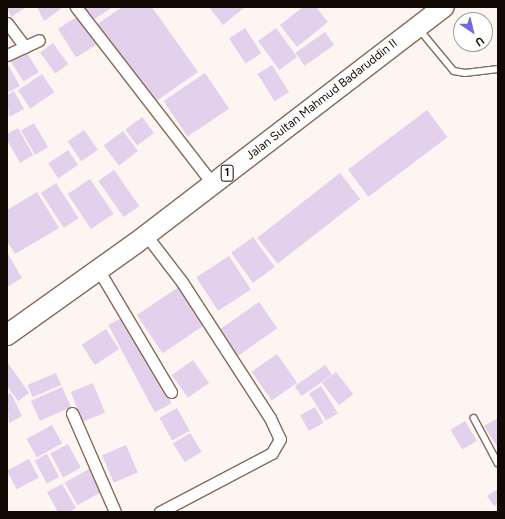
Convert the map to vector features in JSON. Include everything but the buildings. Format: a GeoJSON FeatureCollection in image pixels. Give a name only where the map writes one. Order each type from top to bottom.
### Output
{"type":"FeatureCollection","features":[{"type":"Feature","properties":{"kind":"highway","name":"Jalan Sultan Mahmud Badaruddin II"},"geometry":{"type":"LineString","coordinates":[[7,335],[213,184],[417,26],[444,7]]}},
{"type":"Feature","properties":{"kind":"street"},"geometry":{"type":"LineString","coordinates":[[76,7],[213,184]]}},
{"type":"Feature","properties":{"kind":"street"},"geometry":{"type":"LineString","coordinates":[[7,23],[25,47]]}},
{"type":"Feature","properties":{"kind":"street"},"geometry":{"type":"LineString","coordinates":[[7,55],[39,40]]}},
{"type":"Feature","properties":{"kind":"street"},"geometry":{"type":"LineString","coordinates":[[146,234],[187,288],[270,418],[280,439],[272,453],[160,512]]}},
{"type":"Feature","properties":{"kind":"street"},"geometry":{"type":"LineString","coordinates":[[98,269],[171,392]]}},
{"type":"Feature","properties":{"kind":"street"},"geometry":{"type":"LineString","coordinates":[[72,413],[115,512]]}},
{"type":"Feature","properties":{"kind":"lane"},"geometry":{"type":"LineString","coordinates":[[417,26],[443,62],[454,71],[465,73],[498,70]]}},
{"type":"Feature","properties":{"kind":"lane"},"geometry":{"type":"LineString","coordinates":[[474,418],[498,463]]}}]}
